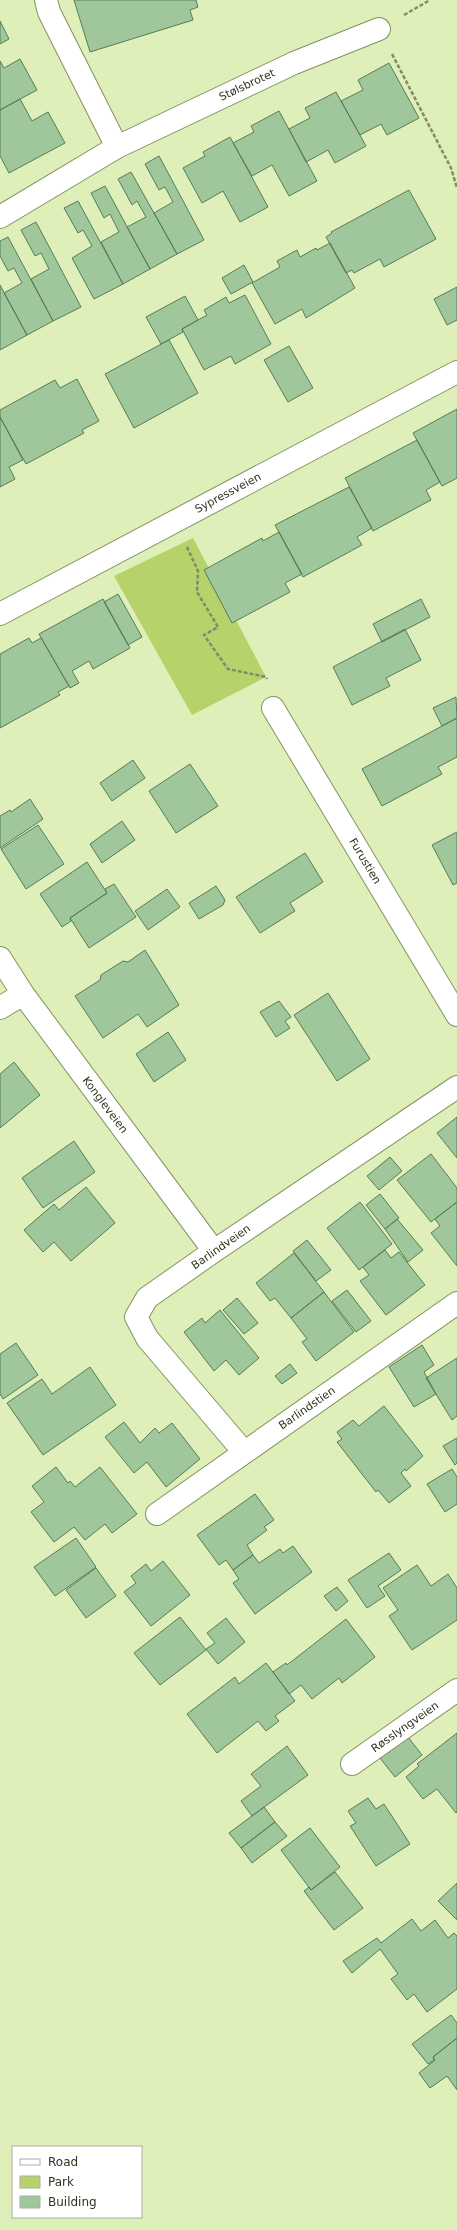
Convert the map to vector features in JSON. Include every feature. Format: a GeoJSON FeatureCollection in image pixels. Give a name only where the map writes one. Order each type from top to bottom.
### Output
{"type":"FeatureCollection","features":[{"type":"Feature","properties":{"kind":"street"},"geometry":{"type":"LineString","coordinates":[[46,0],[49,12],[117,147]]}},
{"type":"Feature","properties":{"kind":"street","name":"Stølsbrotet"},"geometry":{"type":"LineString","coordinates":[[0,216],[117,147],[294,63],[379,29]]}},
{"type":"Feature","properties":{"kind":"street","name":"Sypressveien"},"geometry":{"type":"LineString","coordinates":[[0,614],[457,372]]}},
{"type":"Feature","properties":{"kind":"street","name":"Furustien"},"geometry":{"type":"LineString","coordinates":[[273,708],[457,1015]]}},
{"type":"Feature","properties":{"kind":"street","name":"Kongleveien"},"geometry":{"type":"LineString","coordinates":[[0,958],[23,994],[214,1251]]}},
{"type":"Feature","properties":{"kind":"street"},"geometry":{"type":"LineString","coordinates":[[0,1008],[23,994]]}},
{"type":"Feature","properties":{"kind":"street","name":"Barlindveien"},"geometry":{"type":"LineString","coordinates":[[244,1452],[147,1338],[136,1317],[147,1298],[457,1086]]}},
{"type":"Feature","properties":{"kind":"street","name":"Barlindstien"},"geometry":{"type":"LineString","coordinates":[[157,1514],[457,1303]]}},
{"type":"Feature","properties":{"kind":"street","name":"Røsslyngveien"},"geometry":{"type":"LineString","coordinates":[[352,1764],[457,1690]]}},
{"type":"Feature","properties":{"kind":"path"},"geometry":{"type":"LineString","coordinates":[[379,29],[450,168],[457,188]]}},
{"type":"Feature","properties":{"kind":"path"},"geometry":{"type":"LineString","coordinates":[[175,521],[198,571],[197,592],[218,627],[204,635],[228,669],[266,677],[273,708]]}},
{"type":"Feature","properties":{"kind":"green space"},"geometry":{"type":"Polygon","coordinates":[[[193,538],[266,677],[192,715],[114,576],[193,538]]]}},
{"type":"Feature","properties":{"kind":"building"},"geometry":{"type":"Polygon","coordinates":[[[74,0],[196,0],[198,7],[190,10],[193,20],[90,52],[74,0]]]}},
{"type":"Feature","properties":{"kind":"building"},"geometry":{"type":"Polygon","coordinates":[[[0,21],[9,39],[0,44],[0,21]]]}},
{"type":"Feature","properties":{"kind":"building"},"geometry":{"type":"Polygon","coordinates":[[[20,59],[37,90],[0,110],[0,61],[4,68],[20,59]]]}},
{"type":"Feature","properties":{"kind":"building"},"geometry":{"type":"Polygon","coordinates":[[[389,63],[419,118],[387,135],[381,124],[360,135],[341,101],[363,90],[358,80],[389,63]]]}},
{"type":"Feature","properties":{"kind":"building"},"geometry":{"type":"Polygon","coordinates":[[[336,92],[366,146],[335,163],[328,150],[306,162],[289,129],[310,118],[305,108],[336,92]]]}},
{"type":"Feature","properties":{"kind":"building"},"geometry":{"type":"Polygon","coordinates":[[[20,99],[32,121],[48,112],[65,143],[9,173],[0,156],[0,110],[20,99]]]}},
{"type":"Feature","properties":{"kind":"building"},"geometry":{"type":"Polygon","coordinates":[[[279,111],[317,181],[289,196],[272,165],[252,176],[233,143],[254,132],[251,126],[279,111]]]}},
{"type":"Feature","properties":{"kind":"building"},"geometry":{"type":"Polygon","coordinates":[[[230,137],[268,207],[240,222],[223,191],[202,203],[183,168],[205,156],[203,152],[230,137]]]}},
{"type":"Feature","properties":{"kind":"building"},"geometry":{"type":"Polygon","coordinates":[[[159,156],[204,240],[177,254],[154,213],[173,202],[165,187],[159,190],[145,164],[159,156]]]}},
{"type":"Feature","properties":{"kind":"building"},"geometry":{"type":"Polygon","coordinates":[[[131,172],[177,254],[150,269],[127,227],[146,217],[137,201],[132,205],[118,179],[131,172]]]}},
{"type":"Feature","properties":{"kind":"building"},"geometry":{"type":"Polygon","coordinates":[[[105,186],[150,269],[123,284],[101,242],[119,232],[110,214],[104,218],[91,193],[105,186]]]}},
{"type":"Feature","properties":{"kind":"building"},"geometry":{"type":"Polygon","coordinates":[[[409,190],[436,239],[384,267],[380,259],[354,273],[352,270],[346,273],[326,237],[332,233],[331,232],[409,190]]]}},
{"type":"Feature","properties":{"kind":"building"},"geometry":{"type":"Polygon","coordinates":[[[78,201],[123,284],[94,299],[72,258],[92,246],[83,230],[78,233],[64,208],[78,201]]]}},
{"type":"Feature","properties":{"kind":"building"},"geometry":{"type":"Polygon","coordinates":[[[36,222],[81,307],[53,321],[31,279],[49,269],[41,253],[35,256],[21,230],[36,222]]]}},
{"type":"Feature","properties":{"kind":"building"},"geometry":{"type":"Polygon","coordinates":[[[8,237],[53,321],[27,335],[4,293],[22,283],[14,268],[8,271],[0,256],[0,241],[8,237]]]}},
{"type":"Feature","properties":{"kind":"building"},"geometry":{"type":"Polygon","coordinates":[[[330,243],[355,288],[306,318],[302,309],[275,324],[252,283],[280,267],[277,261],[297,250],[300,257],[316,248],[317,250],[330,243]]]}},
{"type":"Feature","properties":{"kind":"building"},"geometry":{"type":"Polygon","coordinates":[[[244,265],[253,282],[231,294],[222,278],[244,265]]]}},
{"type":"Feature","properties":{"kind":"building"},"geometry":{"type":"Polygon","coordinates":[[[0,285],[27,335],[0,350],[0,285]]]}},
{"type":"Feature","properties":{"kind":"building"},"geometry":{"type":"Polygon","coordinates":[[[457,287],[457,320],[447,325],[434,299],[457,287]]]}},
{"type":"Feature","properties":{"kind":"building"},"geometry":{"type":"Polygon","coordinates":[[[245,295],[271,344],[235,364],[231,356],[204,370],[182,329],[207,315],[204,310],[226,297],[229,303],[245,295]]]}},
{"type":"Feature","properties":{"kind":"building"},"geometry":{"type":"Polygon","coordinates":[[[185,296],[198,320],[182,329],[183,332],[161,344],[146,317],[185,296]]]}},
{"type":"Feature","properties":{"kind":"building"},"geometry":{"type":"Polygon","coordinates":[[[169,340],[198,393],[134,428],[105,374],[169,340]]]}},
{"type":"Feature","properties":{"kind":"building"},"geometry":{"type":"Polygon","coordinates":[[[289,346],[313,388],[288,402],[264,360],[289,346]]]}},
{"type":"Feature","properties":{"kind":"building"},"geometry":{"type":"Polygon","coordinates":[[[77,379],[99,421],[82,430],[84,433],[26,464],[0,417],[0,410],[55,380],[60,388],[77,379]]]}},
{"type":"Feature","properties":{"kind":"building"},"geometry":{"type":"Polygon","coordinates":[[[457,409],[457,478],[442,486],[413,433],[457,409]]]}},
{"type":"Feature","properties":{"kind":"building"},"geometry":{"type":"Polygon","coordinates":[[[0,417],[23,460],[9,467],[15,479],[0,487],[0,417]]]}},
{"type":"Feature","properties":{"kind":"building"},"geometry":{"type":"Polygon","coordinates":[[[417,440],[440,482],[426,490],[431,500],[373,531],[345,478],[417,440]]]}},
{"type":"Feature","properties":{"kind":"building"},"geometry":{"type":"Polygon","coordinates":[[[349,487],[372,528],[357,537],[362,545],[303,577],[275,525],[349,487]]]}},
{"type":"Feature","properties":{"kind":"building"},"geometry":{"type":"Polygon","coordinates":[[[279,532],[302,574],[285,583],[290,592],[232,623],[204,570],[262,538],[263,541],[279,532]]]}},
{"type":"Feature","properties":{"kind":"building"},"geometry":{"type":"Polygon","coordinates":[[[118,594],[142,637],[128,645],[104,602],[118,594]]]}},
{"type":"Feature","properties":{"kind":"building"},"geometry":{"type":"Polygon","coordinates":[[[103,599],[130,648],[93,669],[89,661],[72,671],[79,683],[70,688],[39,634],[103,599]]]}},
{"type":"Feature","properties":{"kind":"building"},"geometry":{"type":"Polygon","coordinates":[[[421,599],[430,617],[382,642],[373,624],[421,599]]]}},
{"type":"Feature","properties":{"kind":"building"},"geometry":{"type":"Polygon","coordinates":[[[405,629],[421,660],[386,678],[390,686],[352,705],[333,667],[405,629]]]}},
{"type":"Feature","properties":{"kind":"building"},"geometry":{"type":"Polygon","coordinates":[[[29,638],[32,643],[41,638],[69,686],[58,692],[60,695],[0,728],[0,654],[29,638]]]}},
{"type":"Feature","properties":{"kind":"building"},"geometry":{"type":"Polygon","coordinates":[[[456,697],[457,718],[442,726],[433,708],[456,697]]]}},
{"type":"Feature","properties":{"kind":"building"},"geometry":{"type":"Polygon","coordinates":[[[457,718],[457,757],[438,767],[442,774],[382,806],[362,769],[457,718]]]}},
{"type":"Feature","properties":{"kind":"building"},"geometry":{"type":"Polygon","coordinates":[[[133,760],[145,778],[112,801],[100,783],[133,760]]]}},
{"type":"Feature","properties":{"kind":"building"},"geometry":{"type":"Polygon","coordinates":[[[190,764],[218,806],[176,833],[149,791],[190,764]]]}},
{"type":"Feature","properties":{"kind":"building"},"geometry":{"type":"Polygon","coordinates":[[[30,799],[43,819],[0,848],[0,816],[10,810],[11,812],[30,799]]]}},
{"type":"Feature","properties":{"kind":"building"},"geometry":{"type":"Polygon","coordinates":[[[122,821],[135,840],[102,863],[90,844],[122,821]]]}},
{"type":"Feature","properties":{"kind":"building"},"geometry":{"type":"Polygon","coordinates":[[[38,825],[64,864],[26,889],[1,849],[38,825]]]}},
{"type":"Feature","properties":{"kind":"building"},"geometry":{"type":"Polygon","coordinates":[[[457,832],[457,883],[453,885],[432,845],[457,832]]]}},
{"type":"Feature","properties":{"kind":"building"},"geometry":{"type":"Polygon","coordinates":[[[305,853],[323,882],[290,903],[295,911],[260,933],[236,897],[305,853]]]}},
{"type":"Feature","properties":{"kind":"building"},"geometry":{"type":"Polygon","coordinates":[[[87,862],[107,893],[70,918],[71,921],[62,927],[40,894],[87,862]]]}},
{"type":"Feature","properties":{"kind":"building"},"geometry":{"type":"Polygon","coordinates":[[[114,884],[136,917],[89,948],[70,918],[107,893],[105,889],[114,884]]]}},
{"type":"Feature","properties":{"kind":"building"},"geometry":{"type":"Polygon","coordinates":[[[216,886],[225,900],[223,905],[199,919],[189,903],[216,886]]]}},
{"type":"Feature","properties":{"kind":"building"},"geometry":{"type":"Polygon","coordinates":[[[167,889],[180,907],[148,930],[135,911],[167,889]]]}},
{"type":"Feature","properties":{"kind":"building"},"geometry":{"type":"Polygon","coordinates":[[[145,950],[179,1005],[147,1027],[138,1014],[103,1038],[75,996],[100,980],[101,975],[123,961],[128,962],[145,950]]]}},
{"type":"Feature","properties":{"kind":"building"},"geometry":{"type":"Polygon","coordinates":[[[328,993],[370,1059],[337,1081],[294,1015],[328,993]]]}},
{"type":"Feature","properties":{"kind":"building"},"geometry":{"type":"Polygon","coordinates":[[[279,1001],[291,1017],[285,1021],[290,1028],[276,1037],[260,1012],[279,1001]]]}},
{"type":"Feature","properties":{"kind":"building"},"geometry":{"type":"Polygon","coordinates":[[[168,1032],[186,1060],[154,1082],[136,1054],[168,1032]]]}},
{"type":"Feature","properties":{"kind":"building"},"geometry":{"type":"Polygon","coordinates":[[[14,1062],[40,1095],[0,1128],[0,1074],[14,1062]]]}},
{"type":"Feature","properties":{"kind":"building"},"geometry":{"type":"Polygon","coordinates":[[[457,1117],[457,1158],[437,1133],[457,1117]]]}},
{"type":"Feature","properties":{"kind":"building"},"geometry":{"type":"Polygon","coordinates":[[[74,1141],[95,1172],[43,1208],[22,1178],[74,1141]]]}},
{"type":"Feature","properties":{"kind":"building"},"geometry":{"type":"Polygon","coordinates":[[[431,1154],[457,1188],[457,1202],[431,1222],[397,1180],[431,1154]]]}},
{"type":"Feature","properties":{"kind":"building"},"geometry":{"type":"Polygon","coordinates":[[[390,1157],[402,1171],[379,1190],[367,1176],[390,1157]]]}},
{"type":"Feature","properties":{"kind":"building"},"geometry":{"type":"Polygon","coordinates":[[[86,1187],[115,1223],[71,1261],[54,1242],[43,1252],[24,1230],[54,1204],[59,1210],[86,1187]]]}},
{"type":"Feature","properties":{"kind":"building"},"geometry":{"type":"Polygon","coordinates":[[[380,1194],[399,1218],[385,1229],[366,1205],[380,1194]]]}},
{"type":"Feature","properties":{"kind":"building"},"geometry":{"type":"Polygon","coordinates":[[[360,1202],[392,1244],[359,1270],[327,1228],[360,1202]]]}},
{"type":"Feature","properties":{"kind":"building"},"geometry":{"type":"Polygon","coordinates":[[[457,1202],[457,1266],[431,1233],[440,1226],[435,1219],[457,1202]]]}},
{"type":"Feature","properties":{"kind":"building"},"geometry":{"type":"Polygon","coordinates":[[[397,1219],[423,1250],[408,1262],[385,1229],[397,1219]]]}},
{"type":"Feature","properties":{"kind":"building"},"geometry":{"type":"Polygon","coordinates":[[[307,1240],[331,1270],[316,1281],[293,1251],[307,1240]]]}},
{"type":"Feature","properties":{"kind":"building"},"geometry":{"type":"Polygon","coordinates":[[[385,1250],[391,1258],[399,1252],[425,1285],[386,1315],[360,1281],[369,1275],[363,1267],[385,1250]]]}},
{"type":"Feature","properties":{"kind":"building"},"geometry":{"type":"Polygon","coordinates":[[[294,1253],[324,1292],[291,1318],[275,1298],[270,1301],[256,1283],[294,1253]]]}},
{"type":"Feature","properties":{"kind":"building"},"geometry":{"type":"Polygon","coordinates":[[[347,1290],[371,1321],[356,1332],[332,1301],[347,1290]]]}},
{"type":"Feature","properties":{"kind":"building"},"geometry":{"type":"Polygon","coordinates":[[[324,1292],[354,1332],[316,1361],[302,1342],[307,1339],[291,1318],[324,1292]]]}},
{"type":"Feature","properties":{"kind":"building"},"geometry":{"type":"Polygon","coordinates":[[[237,1298],[258,1323],[244,1334],[223,1310],[237,1298]]]}},
{"type":"Feature","properties":{"kind":"building"},"geometry":{"type":"Polygon","coordinates":[[[220,1310],[259,1358],[239,1375],[226,1360],[214,1371],[184,1332],[202,1318],[205,1323],[220,1310]]]}},
{"type":"Feature","properties":{"kind":"building"},"geometry":{"type":"Polygon","coordinates":[[[16,1343],[38,1375],[3,1399],[0,1394],[0,1354],[16,1343]]]}},
{"type":"Feature","properties":{"kind":"building"},"geometry":{"type":"Polygon","coordinates":[[[422,1345],[434,1365],[424,1372],[436,1394],[414,1407],[389,1367],[422,1345]]]}},
{"type":"Feature","properties":{"kind":"building"},"geometry":{"type":"Polygon","coordinates":[[[457,1358],[457,1416],[452,1420],[426,1378],[457,1358]]]}},
{"type":"Feature","properties":{"kind":"building"},"geometry":{"type":"Polygon","coordinates":[[[290,1364],[297,1373],[282,1384],[275,1376],[290,1364]]]}},
{"type":"Feature","properties":{"kind":"building"},"geometry":{"type":"Polygon","coordinates":[[[90,1367],[116,1405],[43,1455],[7,1403],[42,1379],[52,1394],[90,1367]]]}},
{"type":"Feature","properties":{"kind":"building"},"geometry":{"type":"Polygon","coordinates":[[[384,1406],[423,1456],[406,1471],[405,1469],[401,1473],[411,1486],[389,1503],[378,1490],[376,1492],[337,1442],[342,1439],[337,1432],[353,1420],[359,1426],[384,1406]]]}},
{"type":"Feature","properties":{"kind":"building"},"geometry":{"type":"Polygon","coordinates":[[[124,1422],[140,1443],[155,1428],[159,1433],[172,1423],[200,1459],[166,1487],[147,1462],[134,1473],[105,1437],[124,1422]]]}},
{"type":"Feature","properties":{"kind":"building"},"geometry":{"type":"Polygon","coordinates":[[[457,1438],[457,1463],[455,1465],[443,1446],[457,1438]]]}},
{"type":"Feature","properties":{"kind":"building"},"geometry":{"type":"Polygon","coordinates":[[[56,1467],[68,1483],[70,1481],[75,1487],[100,1467],[137,1514],[112,1533],[105,1524],[85,1540],[74,1527],[54,1542],[31,1512],[44,1502],[32,1486],[56,1467]]]}},
{"type":"Feature","properties":{"kind":"building"},"geometry":{"type":"Polygon","coordinates":[[[452,1469],[457,1477],[457,1504],[445,1512],[427,1484],[452,1469]]]}},
{"type":"Feature","properties":{"kind":"building"},"geometry":{"type":"Polygon","coordinates":[[[255,1494],[274,1520],[264,1527],[267,1530],[247,1545],[253,1555],[233,1570],[226,1560],[219,1565],[197,1535],[255,1494]]]}},
{"type":"Feature","properties":{"kind":"building"},"geometry":{"type":"Polygon","coordinates":[[[76,1538],[96,1567],[55,1596],[34,1567],[76,1538]]]}},
{"type":"Feature","properties":{"kind":"building"},"geometry":{"type":"Polygon","coordinates":[[[293,1546],[312,1572],[255,1614],[233,1583],[239,1579],[233,1570],[253,1555],[259,1563],[280,1549],[283,1553],[293,1546]]]}},
{"type":"Feature","properties":{"kind":"building"},"geometry":{"type":"Polygon","coordinates":[[[389,1553],[401,1570],[378,1586],[385,1596],[367,1608],[348,1580],[389,1553]]]}},
{"type":"Feature","properties":{"kind":"building"},"geometry":{"type":"Polygon","coordinates":[[[163,1561],[190,1595],[151,1626],[124,1592],[136,1583],[131,1576],[146,1564],[151,1571],[163,1561]]]}},
{"type":"Feature","properties":{"kind":"building"},"geometry":{"type":"Polygon","coordinates":[[[417,1565],[431,1586],[448,1574],[457,1588],[457,1620],[412,1650],[389,1616],[398,1610],[383,1588],[417,1565]]]}},
{"type":"Feature","properties":{"kind":"building"},"geometry":{"type":"Polygon","coordinates":[[[96,1568],[116,1596],[86,1618],[66,1590],[96,1568]]]}},
{"type":"Feature","properties":{"kind":"building"},"geometry":{"type":"Polygon","coordinates":[[[337,1587],[348,1601],[336,1611],[324,1596],[337,1587]]]}},
{"type":"Feature","properties":{"kind":"building"},"geometry":{"type":"Polygon","coordinates":[[[180,1617],[206,1650],[160,1685],[134,1653],[180,1617]]]}},
{"type":"Feature","properties":{"kind":"building"},"geometry":{"type":"Polygon","coordinates":[[[226,1618],[245,1642],[218,1664],[206,1649],[215,1643],[207,1633],[226,1618]]]}},
{"type":"Feature","properties":{"kind":"building"},"geometry":{"type":"Polygon","coordinates":[[[346,1619],[375,1657],[342,1683],[339,1678],[312,1699],[301,1685],[289,1694],[273,1672],[286,1663],[287,1665],[346,1619]]]}},
{"type":"Feature","properties":{"kind":"building"},"geometry":{"type":"Polygon","coordinates":[[[266,1663],[295,1701],[275,1716],[279,1721],[266,1731],[258,1721],[217,1753],[187,1714],[235,1677],[239,1684],[266,1663]]]}},
{"type":"Feature","properties":{"kind":"building"},"geometry":{"type":"Polygon","coordinates":[[[457,1733],[456,1813],[437,1789],[423,1799],[406,1777],[419,1766],[417,1764],[457,1733]]]}},
{"type":"Feature","properties":{"kind":"building"},"geometry":{"type":"Polygon","coordinates":[[[408,1737],[422,1755],[395,1777],[380,1758],[408,1737]]]}},
{"type":"Feature","properties":{"kind":"building"},"geometry":{"type":"Polygon","coordinates":[[[287,1746],[308,1775],[252,1816],[241,1801],[261,1786],[251,1774],[287,1746]]]}},
{"type":"Feature","properties":{"kind":"building"},"geometry":{"type":"Polygon","coordinates":[[[368,1798],[376,1809],[384,1804],[410,1844],[376,1866],[350,1826],[356,1823],[348,1811],[368,1798]]]}},
{"type":"Feature","properties":{"kind":"building"},"geometry":{"type":"Polygon","coordinates":[[[264,1807],[275,1822],[241,1848],[229,1833],[264,1807]]]}},
{"type":"Feature","properties":{"kind":"building"},"geometry":{"type":"Polygon","coordinates":[[[275,1822],[287,1836],[252,1863],[241,1848],[275,1822]]]}},
{"type":"Feature","properties":{"kind":"building"},"geometry":{"type":"Polygon","coordinates":[[[310,1828],[340,1867],[311,1890],[281,1850],[310,1828]]]}},
{"type":"Feature","properties":{"kind":"building"},"geometry":{"type":"Polygon","coordinates":[[[335,1872],[363,1908],[334,1930],[304,1891],[309,1887],[311,1890],[335,1872]]]}},
{"type":"Feature","properties":{"kind":"building"},"geometry":{"type":"Polygon","coordinates":[[[457,1883],[457,1920],[438,1901],[457,1883]]]}},
{"type":"Feature","properties":{"kind":"building"},"geometry":{"type":"Polygon","coordinates":[[[412,1919],[421,1931],[435,1920],[448,1938],[454,1933],[457,1936],[457,1989],[427,2012],[414,1994],[407,2000],[391,1979],[398,1974],[380,1949],[352,1973],[343,1961],[377,1938],[381,1943],[412,1919]]]}},
{"type":"Feature","properties":{"kind":"building"},"geometry":{"type":"Polygon","coordinates":[[[451,2015],[457,2023],[457,2038],[433,2057],[434,2060],[428,2064],[412,2044],[451,2015]]]}},
{"type":"Feature","properties":{"kind":"building"},"geometry":{"type":"Polygon","coordinates":[[[457,2038],[457,2090],[447,2076],[430,2088],[419,2073],[435,2060],[433,2057],[457,2038]]]}}]}
